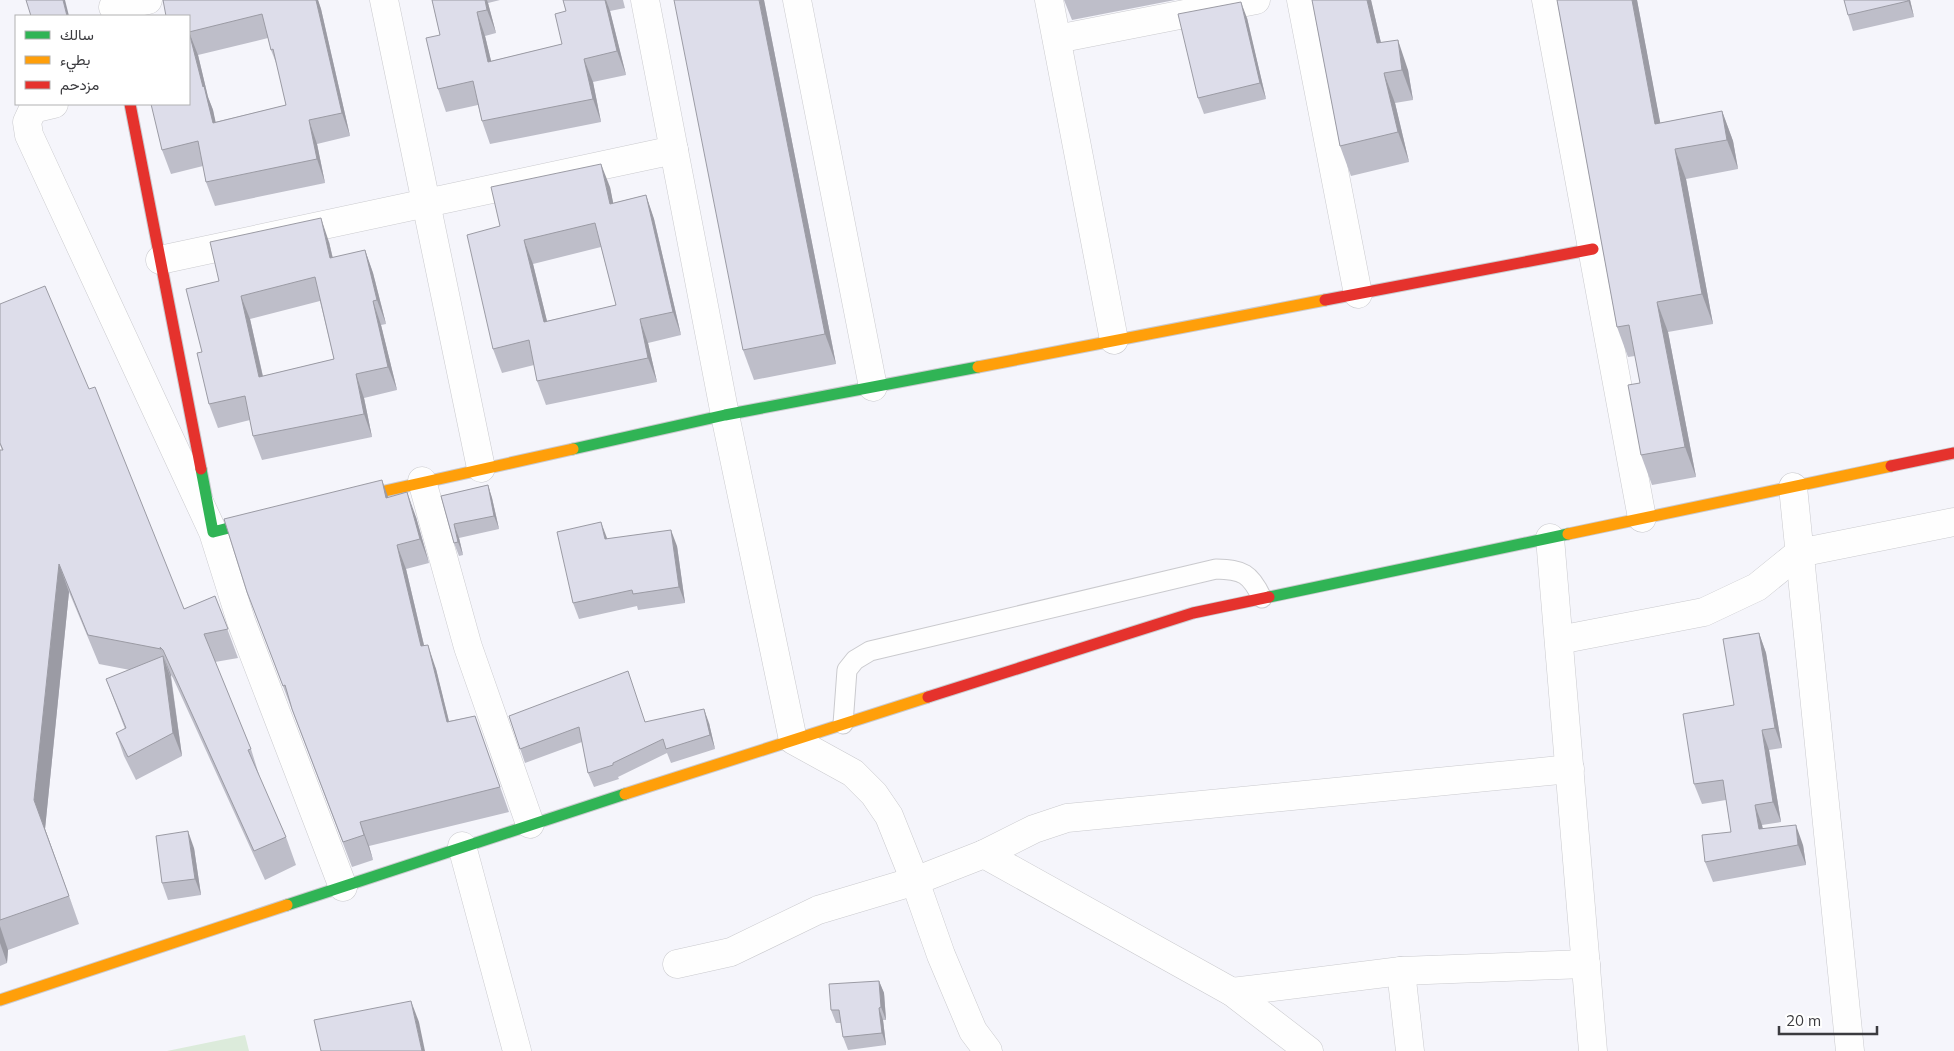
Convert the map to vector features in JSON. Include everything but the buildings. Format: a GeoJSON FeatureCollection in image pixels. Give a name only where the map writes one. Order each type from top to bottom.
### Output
{"type":"FeatureCollection","features":[{"type":"Feature","properties":{"kind":"main road"},"geometry":{"type":"LineString","coordinates":[[130,105],[212,532],[279,516]]}},
{"type":"Feature","properties":{"kind":"main road"},"geometry":{"type":"LineString","coordinates":[[336,502],[422,481],[725,415],[1593,249]]}},
{"type":"Feature","properties":{"kind":"main road"},"geometry":{"type":"LineString","coordinates":[[0,1000],[462,846],[1192,613],[1954,454]]}},
{"type":"Feature","properties":{"kind":"street"},"geometry":{"type":"LineString","coordinates":[[113,8],[148,0]]}},
{"type":"Feature","properties":{"kind":"street"},"geometry":{"type":"LineString","coordinates":[[384,0],[481,468]]}},
{"type":"Feature","properties":{"kind":"street"},"geometry":{"type":"LineString","coordinates":[[645,0],[725,415],[793,740],[853,773],[874,794],[889,816],[916,881],[941,955],[973,1031],[988,1051]]}},
{"type":"Feature","properties":{"kind":"street"},"geometry":{"type":"LineString","coordinates":[[797,0],[873,387]]}},
{"type":"Feature","properties":{"kind":"street"},"geometry":{"type":"LineString","coordinates":[[1049,0],[1114,340]]}},
{"type":"Feature","properties":{"kind":"street"},"geometry":{"type":"LineString","coordinates":[[1056,39],[1256,0]]}},
{"type":"Feature","properties":{"kind":"street"},"geometry":{"type":"LineString","coordinates":[[1300,0],[1358,294]]}},
{"type":"Feature","properties":{"kind":"street"},"geometry":{"type":"LineString","coordinates":[[1546,0],[1642,518]]}},
{"type":"Feature","properties":{"kind":"street"},"geometry":{"type":"LineString","coordinates":[[50,105],[33,109],[27,122],[29,135],[212,532],[241,621],[343,887]]}},
{"type":"Feature","properties":{"kind":"street"},"geometry":{"type":"LineString","coordinates":[[160,260],[674,150]]}},
{"type":"Feature","properties":{"kind":"street"},"geometry":{"type":"LineString","coordinates":[[422,481],[468,647],[530,824]]}},
{"type":"Feature","properties":{"kind":"street"},"geometry":{"type":"LineString","coordinates":[[1793,487],[1850,1051]]}},
{"type":"Feature","properties":{"kind":"street"},"geometry":{"type":"LineString","coordinates":[[1559,640],[1704,612],[1757,587],[1799,553],[1954,522]]}},
{"type":"Feature","properties":{"kind":"street"},"geometry":{"type":"LineString","coordinates":[[1550,538],[1593,1051]]}},
{"type":"Feature","properties":{"kind":"street"},"geometry":{"type":"LineString","coordinates":[[677,964],[731,952],[818,910],[916,881],[984,854],[1034,829],[1067,818],[1570,769]]}},
{"type":"Feature","properties":{"kind":"street"},"geometry":{"type":"LineString","coordinates":[[462,846],[517,1051]]}},
{"type":"Feature","properties":{"kind":"street"},"geometry":{"type":"LineString","coordinates":[[984,854],[1232,992],[1309,1051]]}},
{"type":"Feature","properties":{"kind":"street"},"geometry":{"type":"LineString","coordinates":[[1232,992],[1401,971],[1586,964]]}},
{"type":"Feature","properties":{"kind":"street"},"geometry":{"type":"LineString","coordinates":[[1401,971],[1410,1051]]}},
{"type":"Feature","properties":{"kind":"lane"},"geometry":{"type":"LineString","coordinates":[[843,724],[847,670],[855,660],[870,652],[1216,569],[1238,570],[1255,583],[1262,598]]}},
{"type":"Feature","properties":{"kind":"green space"},"geometry":{"type":"Polygon","coordinates":[[[245,1035],[249,1051],[167,1051],[245,1035]]]}},
{"type":"Feature","properties":{"kind":"traffic: fast"},"geometry":{"type":"LineString","coordinates":[[573,449],[725,415],[978,367]]}},
{"type":"Feature","properties":{"kind":"traffic: fast"},"geometry":{"type":"LineString","coordinates":[[201,469],[213,532],[264,519]]}},
{"type":"Feature","properties":{"kind":"traffic: fast"},"geometry":{"type":"LineString","coordinates":[[1269,597],[1568,534]]}},
{"type":"Feature","properties":{"kind":"traffic: fast"},"geometry":{"type":"LineString","coordinates":[[287,905],[625,794]]}},
{"type":"Feature","properties":{"kind":"traffic: slow"},"geometry":{"type":"LineString","coordinates":[[978,367],[1325,300]]}},
{"type":"Feature","properties":{"kind":"traffic: slow"},"geometry":{"type":"LineString","coordinates":[[349,499],[573,449]]}},
{"type":"Feature","properties":{"kind":"traffic: slow"},"geometry":{"type":"LineString","coordinates":[[1568,534],[1891,466]]}},
{"type":"Feature","properties":{"kind":"traffic: slow"},"geometry":{"type":"LineString","coordinates":[[625,794],[928,697]]}},
{"type":"Feature","properties":{"kind":"traffic: slow"},"geometry":{"type":"LineString","coordinates":[[0,1000],[287,905]]}},
{"type":"Feature","properties":{"kind":"traffic: jam"},"geometry":{"type":"LineString","coordinates":[[130,105],[201,469]]}},
{"type":"Feature","properties":{"kind":"traffic: jam"},"geometry":{"type":"LineString","coordinates":[[1325,300],[1593,249]]}},
{"type":"Feature","properties":{"kind":"traffic: jam"},"geometry":{"type":"LineString","coordinates":[[1891,466],[1954,453]]}},
{"type":"Feature","properties":{"kind":"traffic: jam"},"geometry":{"type":"LineString","coordinates":[[928,697],[1193,613],[1269,597]]}}]}
